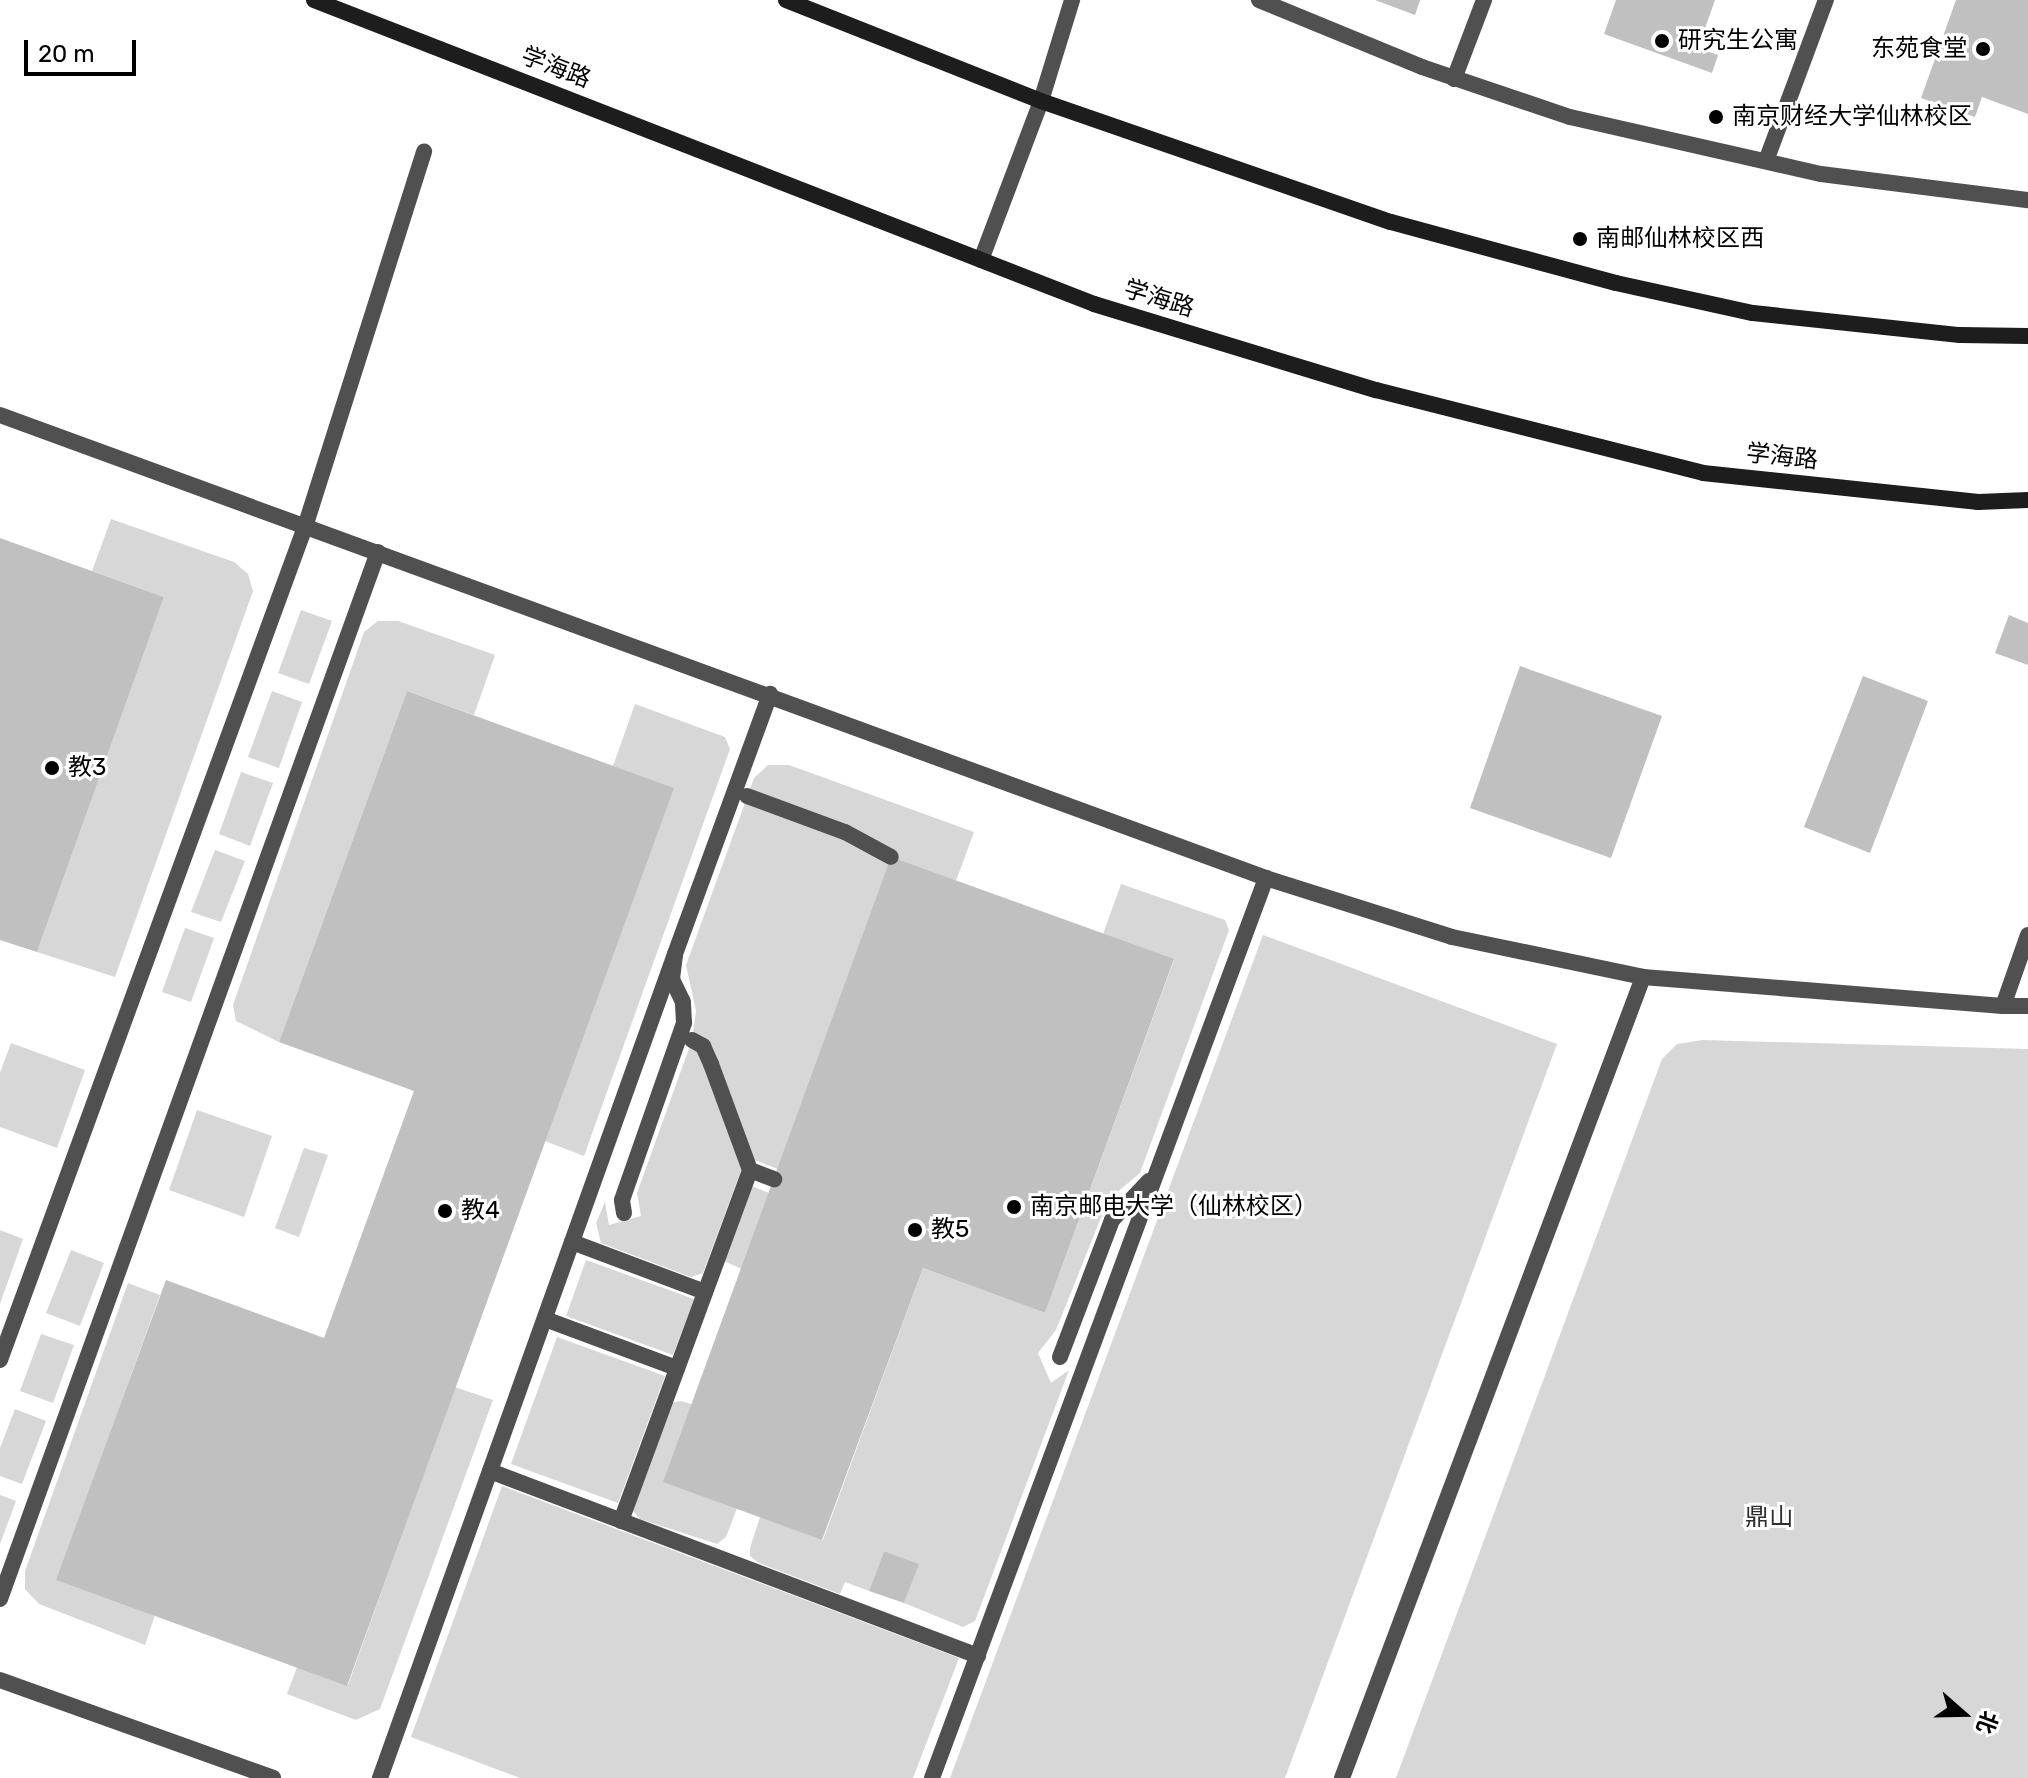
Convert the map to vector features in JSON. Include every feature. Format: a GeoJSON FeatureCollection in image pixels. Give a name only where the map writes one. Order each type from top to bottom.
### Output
{"type":"FeatureCollection","features":[{"type":"Feature","properties":{"kind":"main road","name":"学海路"},"geometry":{"type":"LineString","coordinates":[[314,0],[1094,304],[1376,390],[1703,473],[1978,502],[2028,500]]}},
{"type":"Feature","properties":{"kind":"main road"},"geometry":{"type":"LineString","coordinates":[[786,0],[1041,101],[1391,222],[1616,283],[1753,313],[1960,335],[2028,336]]}},
{"type":"Feature","properties":{"kind":"street"},"geometry":{"type":"LineString","coordinates":[[981,260],[1041,101],[1072,0]]}},
{"type":"Feature","properties":{"kind":"street"},"geometry":{"type":"LineString","coordinates":[[1259,0],[1454,79],[1570,117],[1837,176],[2028,200]]}},
{"type":"Feature","properties":{"kind":"street"},"geometry":{"type":"LineString","coordinates":[[1454,79],[1484,0]]}},
{"type":"Feature","properties":{"kind":"street"},"geometry":{"type":"LineString","coordinates":[[1766,161],[1826,0]]}},
{"type":"Feature","properties":{"kind":"street"},"geometry":{"type":"LineString","coordinates":[[0,1360],[305,527],[424,151]]}},
{"type":"Feature","properties":{"kind":"street"},"geometry":{"type":"LineString","coordinates":[[0,415],[770,694],[1266,878],[1452,937],[1643,977],[2028,1006]]}},
{"type":"Feature","properties":{"kind":"street"},"geometry":{"type":"LineString","coordinates":[[0,1599],[378,552]]}},
{"type":"Feature","properties":{"kind":"street"},"geometry":{"type":"LineString","coordinates":[[380,1778],[770,694]]}},
{"type":"Feature","properties":{"kind":"street"},"geometry":{"type":"LineString","coordinates":[[747,796],[845,832],[891,857]]}},
{"type":"Feature","properties":{"kind":"street"},"geometry":{"type":"LineString","coordinates":[[932,1778],[1266,878]]}},
{"type":"Feature","properties":{"kind":"street"},"geometry":{"type":"LineString","coordinates":[[2003,1006],[2028,935]]}},
{"type":"Feature","properties":{"kind":"street"},"geometry":{"type":"LineString","coordinates":[[624,1213],[622,1200],[684,1023],[683,1002],[672,979],[675,954]]}},
{"type":"Feature","properties":{"kind":"street"},"geometry":{"type":"LineString","coordinates":[[1342,1778],[1643,977]]}},
{"type":"Feature","properties":{"kind":"street"},"geometry":{"type":"LineString","coordinates":[[621,1521],[750,1170],[703,1046],[692,1040]]}},
{"type":"Feature","properties":{"kind":"street"},"geometry":{"type":"LineString","coordinates":[[750,1170],[774,1179]]}},
{"type":"Feature","properties":{"kind":"street"},"geometry":{"type":"LineString","coordinates":[[1060,1357],[1112,1220],[1158,1171]]}},
{"type":"Feature","properties":{"kind":"street"},"geometry":{"type":"LineString","coordinates":[[572,1242],[705,1292]]}},
{"type":"Feature","properties":{"kind":"street"},"geometry":{"type":"LineString","coordinates":[[545,1319],[677,1368]]}},
{"type":"Feature","properties":{"kind":"street"},"geometry":{"type":"LineString","coordinates":[[490,1471],[978,1656]]}},
{"type":"Feature","properties":{"kind":"street"},"geometry":{"type":"LineString","coordinates":[[0,1680],[273,1778]]}},
{"type":"Feature","properties":{"kind":"green space"},"geometry":{"type":"Polygon","coordinates":[[[111,519],[234,562],[248,574],[253,591],[115,977],[37,952],[164,597],[92,571],[111,519]]]}},
{"type":"Feature","properties":{"kind":"green space"},"geometry":{"type":"Polygon","coordinates":[[[301,610],[332,621],[309,684],[278,673],[301,610]]]}},
{"type":"Feature","properties":{"kind":"green space"},"geometry":{"type":"Polygon","coordinates":[[[378,621],[398,621],[495,655],[474,715],[407,691],[279,1042],[236,1021],[233,1005],[364,632],[378,621]]]}},
{"type":"Feature","properties":{"kind":"green space"},"geometry":{"type":"Polygon","coordinates":[[[272,691],[302,702],[279,768],[248,757],[272,691]]]}},
{"type":"Feature","properties":{"kind":"green space"},"geometry":{"type":"Polygon","coordinates":[[[635,704],[725,737],[730,749],[584,1156],[545,1141],[673,788],[613,766],[635,704]]]}},
{"type":"Feature","properties":{"kind":"green space"},"geometry":{"type":"Polygon","coordinates":[[[768,765],[789,765],[974,832],[956,881],[778,1169],[746,1157],[703,1273],[691,1277],[601,1243],[596,1223],[605,1202],[609,1225],[641,1216],[637,1193],[692,1040],[696,1011],[686,965],[754,778],[768,765]]]}},
{"type":"Feature","properties":{"kind":"green space"},"geometry":{"type":"Polygon","coordinates":[[[241,772],[273,783],[250,846],[219,834],[241,772]]]}},
{"type":"Feature","properties":{"kind":"green space"},"geometry":{"type":"Polygon","coordinates":[[[215,850],[245,861],[221,922],[191,912],[215,850]]]}},
{"type":"Feature","properties":{"kind":"green space"},"geometry":{"type":"Polygon","coordinates":[[[1121,884],[1225,920],[1229,930],[1140,1173],[1108,1200],[1056,1330],[1038,1353],[1051,1383],[1069,1370],[975,1621],[963,1627],[904,1603],[918,1564],[884,1551],[869,1591],[845,1582],[840,1594],[759,1563],[750,1556],[750,1548],[760,1517],[823,1540],[923,1268],[1045,1313],[1174,960],[1103,934],[1121,884]]]}},
{"type":"Feature","properties":{"kind":"green space"},"geometry":{"type":"Polygon","coordinates":[[[185,928],[214,938],[191,1002],[162,992],[185,928]]]}},
{"type":"Feature","properties":{"kind":"green space"},"geometry":{"type":"Polygon","coordinates":[[[1263,935],[1557,1044],[1285,1778],[950,1778],[1263,935]]]}},
{"type":"Feature","properties":{"kind":"green space","name":"鼎山"},"geometry":{"type":"Polygon","coordinates":[[[1703,1040],[2028,1049],[2028,1778],[1396,1778],[1662,1059],[1677,1044],[1703,1040]]]}},
{"type":"Feature","properties":{"kind":"green space"},"geometry":{"type":"Polygon","coordinates":[[[11,1043],[85,1070],[57,1148],[0,1127],[0,1073],[11,1043]]]}},
{"type":"Feature","properties":{"kind":"green space"},"geometry":{"type":"Polygon","coordinates":[[[197,1110],[272,1136],[244,1217],[169,1190],[197,1110]]]}},
{"type":"Feature","properties":{"kind":"green space"},"geometry":{"type":"Polygon","coordinates":[[[304,1148],[328,1155],[299,1237],[275,1228],[304,1148]]]}},
{"type":"Feature","properties":{"kind":"green space"},"geometry":{"type":"Polygon","coordinates":[[[749,1185],[769,1193],[742,1269],[721,1260],[749,1185]]]}},
{"type":"Feature","properties":{"kind":"green space"},"geometry":{"type":"Polygon","coordinates":[[[0,1230],[23,1239],[0,1304],[0,1230]]]}},
{"type":"Feature","properties":{"kind":"green space"},"geometry":{"type":"Polygon","coordinates":[[[71,1250],[104,1263],[80,1326],[46,1313],[71,1250]]]}},
{"type":"Feature","properties":{"kind":"green space"},"geometry":{"type":"Polygon","coordinates":[[[586,1260],[694,1299],[673,1355],[566,1316],[586,1260]]]}},
{"type":"Feature","properties":{"kind":"green space"},"geometry":{"type":"Polygon","coordinates":[[[128,1283],[160,1295],[57,1580],[155,1615],[145,1645],[39,1604],[25,1589],[25,1571],[128,1283]]]}},
{"type":"Feature","properties":{"kind":"green space"},"geometry":{"type":"Polygon","coordinates":[[[41,1334],[74,1345],[53,1403],[20,1391],[41,1334]]]}},
{"type":"Feature","properties":{"kind":"green space"},"geometry":{"type":"Polygon","coordinates":[[[557,1337],[665,1376],[618,1503],[511,1464],[557,1337]]]}},
{"type":"Feature","properties":{"kind":"green space"},"geometry":{"type":"Polygon","coordinates":[[[455,1387],[493,1400],[380,1709],[356,1720],[287,1694],[297,1667],[348,1685],[455,1387]]]}},
{"type":"Feature","properties":{"kind":"green space"},"geometry":{"type":"Polygon","coordinates":[[[681,1401],[691,1404],[737,1508],[726,1537],[717,1544],[640,1519],[633,1511],[669,1403],[681,1401]]]}},
{"type":"Feature","properties":{"kind":"green space"},"geometry":{"type":"Polygon","coordinates":[[[15,1409],[46,1421],[22,1484],[0,1476],[0,1448],[15,1409]]]}},
{"type":"Feature","properties":{"kind":"green space"},"geometry":{"type":"Polygon","coordinates":[[[502,1486],[959,1658],[913,1778],[520,1778],[411,1737],[502,1486]]]}},
{"type":"Feature","properties":{"kind":"green space"},"geometry":{"type":"Polygon","coordinates":[[[0,1495],[16,1501],[0,1544],[0,1495]]]}},
{"type":"Feature","properties":{"kind":"building"},"geometry":{"type":"Polygon","coordinates":[[[1375,0],[1420,0],[1415,15],[1375,0]]]}},
{"type":"Feature","properties":{"kind":"building","name":"研究生公寓"},"geometry":{"type":"Polygon","coordinates":[[[1616,0],[1715,0],[1698,48],[1718,55],[1712,73],[1604,34],[1616,0]]]}},
{"type":"Feature","properties":{"kind":"building","name":"东苑食堂"},"geometry":{"type":"Polygon","coordinates":[[[1956,0],[2028,0],[2028,114],[1982,97],[1975,117],[1921,98],[1956,0]]]}},
{"type":"Feature","properties":{"kind":"building","name":"教3"},"geometry":{"type":"Polygon","coordinates":[[[0,538],[164,597],[37,952],[0,940],[0,538]]]}},
{"type":"Feature","properties":{"kind":"building"},"geometry":{"type":"Polygon","coordinates":[[[2009,615],[2028,623],[2028,665],[1995,653],[2009,615]]]}},
{"type":"Feature","properties":{"kind":"building"},"geometry":{"type":"Polygon","coordinates":[[[1520,666],[1662,716],[1611,858],[1470,808],[1520,666]]]}},
{"type":"Feature","properties":{"kind":"building"},"geometry":{"type":"Polygon","coordinates":[[[1863,676],[1928,701],[1870,853],[1804,827],[1863,676]]]}},
{"type":"Feature","properties":{"kind":"building","name":"教4"},"geometry":{"type":"Polygon","coordinates":[[[407,691],[674,788],[347,1686],[56,1580],[166,1280],[324,1338],[414,1091],[279,1042],[407,691]]]}},
{"type":"Feature","properties":{"kind":"building","name":"教5"},"geometry":{"type":"Polygon","coordinates":[[[891,857],[1174,959],[1045,1313],[923,1268],[822,1540],[663,1482],[891,857]]]}},
{"type":"Feature","properties":{"kind":"building"},"geometry":{"type":"Polygon","coordinates":[[[884,1551],[919,1564],[904,1603],[869,1591],[884,1551]]]}},
{"type":"Feature","properties":{"kind":"place","name":"研究生公寓"},"geometry":{"type":"Point","coordinates":[1662,41]}},
{"type":"Feature","properties":{"kind":"place","name":"东苑食堂"},"geometry":{"type":"Point","coordinates":[1983,49]}},
{"type":"Feature","properties":{"kind":"place","name":"南京财经大学仙林校区"},"geometry":{"type":"Point","coordinates":[1716,117]}},
{"type":"Feature","properties":{"kind":"place","name":"南邮仙林校区西"},"geometry":{"type":"Point","coordinates":[1580,239]}},
{"type":"Feature","properties":{"kind":"place","name":"教3"},"geometry":{"type":"Point","coordinates":[52,768]}},
{"type":"Feature","properties":{"kind":"place","name":"南京邮电大学（仙林校区）"},"geometry":{"type":"Point","coordinates":[1014,1207]}},
{"type":"Feature","properties":{"kind":"place","name":"教4"},"geometry":{"type":"Point","coordinates":[445,1211]}},
{"type":"Feature","properties":{"kind":"place","name":"教5"},"geometry":{"type":"Point","coordinates":[915,1230]}}]}
